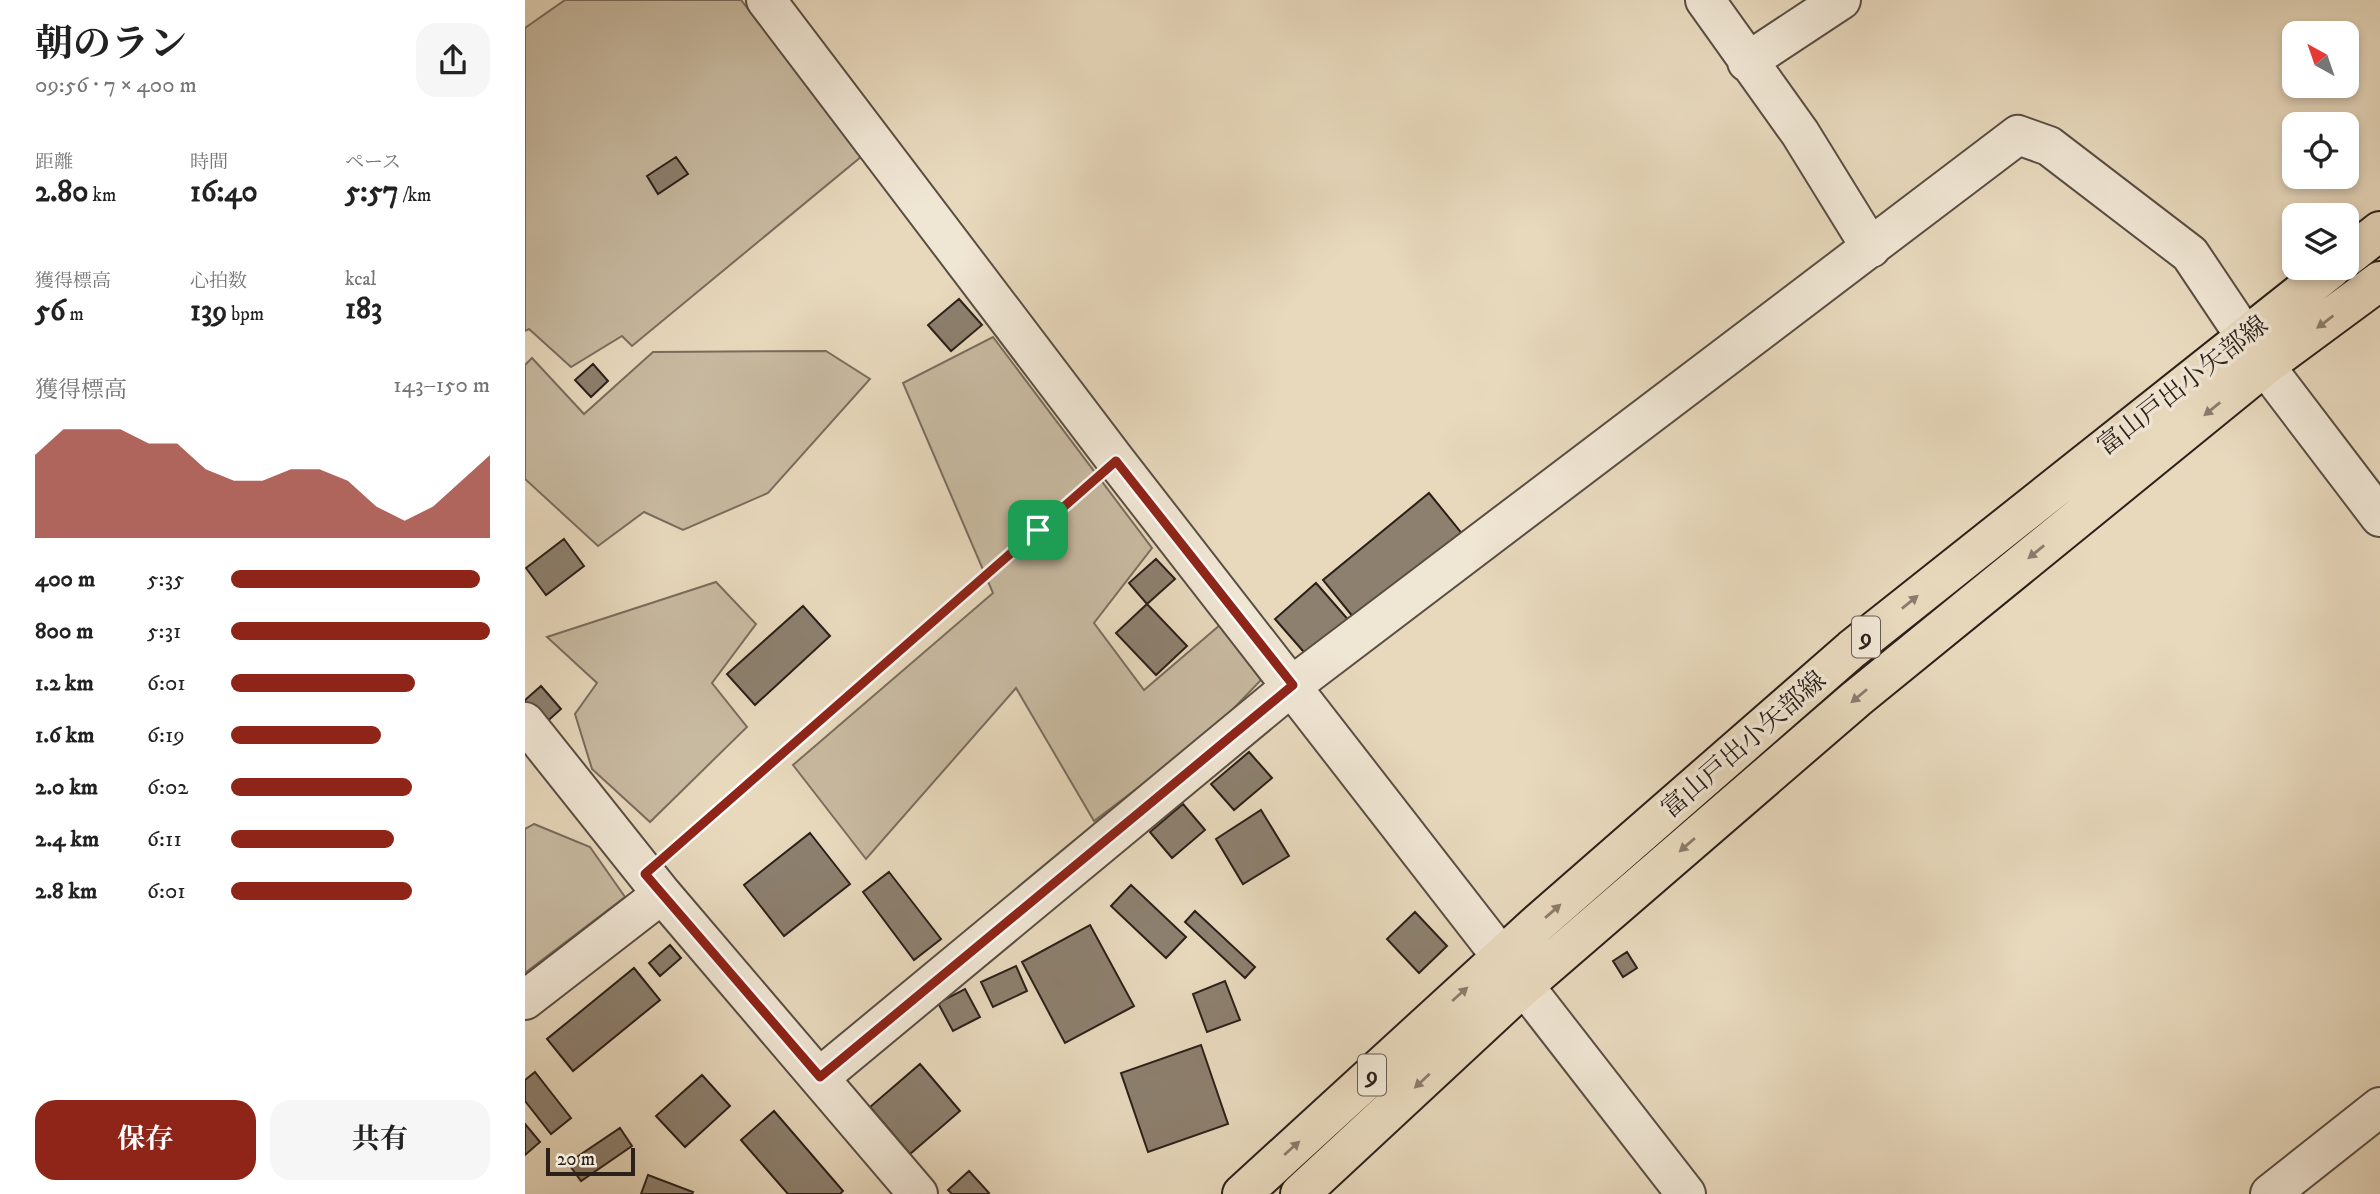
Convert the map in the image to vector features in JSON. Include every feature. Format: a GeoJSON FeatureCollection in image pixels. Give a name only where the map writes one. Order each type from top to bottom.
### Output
{"type":"FeatureCollection","features":[{"type":"Feature","properties":{"kind":"main road"},"geometry":{"type":"LineString","coordinates":[[2359,248],[2380,231]]}},
{"type":"Feature","properties":{"kind":"main road","name":"富山戸出小矢部線"},"geometry":{"type":"LineString","coordinates":[[1300,1194],[1514,970],[1852,649],[2316,280]]}},
{"type":"Feature","properties":{"kind":"main road","name":"富山戸出小矢部線"},"geometry":{"type":"LineString","coordinates":[[1242,1194],[1514,970],[1856,699],[2265,366],[2380,281]]}},
{"type":"Feature","properties":{"kind":"street"},"geometry":{"type":"LineString","coordinates":[[766,0],[1116,461],[1293,685],[1686,1194]]}},
{"type":"Feature","properties":{"kind":"street"},"geometry":{"type":"LineString","coordinates":[[1705,0],[1800,133],[1871,248]]}},
{"type":"Feature","properties":{"kind":"street"},"geometry":{"type":"LineString","coordinates":[[1747,61],[1841,0]]}},
{"type":"Feature","properties":{"kind":"street"},"geometry":{"type":"LineString","coordinates":[[820,1077],[1293,685],[2018,135],[2049,146],[2190,254],[2265,366],[2380,517]]}},
{"type":"Feature","properties":{"kind":"street"},"geometry":{"type":"LineString","coordinates":[[525,722],[653,884],[918,1194]]}},
{"type":"Feature","properties":{"kind":"street"},"geometry":{"type":"LineString","coordinates":[[525,1000],[653,884]]}},
{"type":"Feature","properties":{"kind":"street"},"geometry":{"type":"LineString","coordinates":[[2270,1194],[2380,1107]]}},
{"type":"Feature","properties":{"kind":"path"},"geometry":{"type":"LineString","coordinates":[[653,884],[1116,461]]}},
{"type":"Feature","properties":{"kind":"shaded area"},"geometry":{"type":"Polygon","coordinates":[[[565,0],[741,0],[862,156],[632,346],[622,336],[571,367],[529,329],[525,331],[525,28],[565,0]]]}},
{"type":"Feature","properties":{"kind":"shaded area"},"geometry":{"type":"Polygon","coordinates":[[[993,337],[1152,548],[1094,623],[1144,690],[1220,625],[1261,680],[1209,734],[1094,821],[1016,688],[866,859],[793,765],[993,593],[903,383],[993,337]]]}},
{"type":"Feature","properties":{"kind":"shaded area"},"geometry":{"type":"Polygon","coordinates":[[[826,351],[870,379],[768,493],[683,530],[644,512],[598,546],[525,479],[525,365],[532,358],[584,414],[653,352],[826,351]]]}},
{"type":"Feature","properties":{"kind":"shaded area"},"geometry":{"type":"Polygon","coordinates":[[[716,582],[756,624],[712,683],[747,727],[650,822],[592,769],[575,714],[597,683],[547,637],[716,582]]]}},
{"type":"Feature","properties":{"kind":"shaded area"},"geometry":{"type":"Polygon","coordinates":[[[534,824],[590,847],[625,897],[525,973],[525,829],[534,824]]]}},
{"type":"Feature","properties":{"kind":"building"},"geometry":{"type":"Polygon","coordinates":[[[676,157],[688,174],[658,194],[647,176],[676,157]]]}},
{"type":"Feature","properties":{"kind":"building"},"geometry":{"type":"Polygon","coordinates":[[[959,299],[982,325],[951,351],[928,325],[959,299]]]}},
{"type":"Feature","properties":{"kind":"building"},"geometry":{"type":"Polygon","coordinates":[[[593,364],[608,381],[591,397],[575,380],[593,364]]]}},
{"type":"Feature","properties":{"kind":"building"},"geometry":{"type":"Polygon","coordinates":[[[1429,493],[1464,536],[1358,623],[1323,580],[1429,493]]]}},
{"type":"Feature","properties":{"kind":"building"},"geometry":{"type":"Polygon","coordinates":[[[564,539],[584,566],[546,595],[526,568],[564,539]]]}},
{"type":"Feature","properties":{"kind":"building"},"geometry":{"type":"Polygon","coordinates":[[[1156,559],[1175,579],[1147,604],[1129,583],[1156,559]]]}},
{"type":"Feature","properties":{"kind":"building"},"geometry":{"type":"Polygon","coordinates":[[[1316,583],[1351,623],[1310,659],[1275,619],[1316,583]]]}},
{"type":"Feature","properties":{"kind":"building"},"geometry":{"type":"Polygon","coordinates":[[[1147,604],[1187,646],[1156,675],[1116,633],[1147,604]]]}},
{"type":"Feature","properties":{"kind":"building"},"geometry":{"type":"Polygon","coordinates":[[[803,606],[830,636],[755,705],[727,674],[803,606]]]}},
{"type":"Feature","properties":{"kind":"building"},"geometry":{"type":"Polygon","coordinates":[[[541,686],[561,709],[542,726],[525,708],[525,700],[541,686]]]}},
{"type":"Feature","properties":{"kind":"building"},"geometry":{"type":"Polygon","coordinates":[[[1249,752],[1272,778],[1234,810],[1211,784],[1249,752]]]}},
{"type":"Feature","properties":{"kind":"building"},"geometry":{"type":"Polygon","coordinates":[[[1183,804],[1205,830],[1172,858],[1150,832],[1183,804]]]}},
{"type":"Feature","properties":{"kind":"building"},"geometry":{"type":"Polygon","coordinates":[[[1261,810],[1289,856],[1243,884],[1216,839],[1261,810]]]}},
{"type":"Feature","properties":{"kind":"building"},"geometry":{"type":"Polygon","coordinates":[[[810,833],[850,884],[784,936],[744,885],[810,833]]]}},
{"type":"Feature","properties":{"kind":"building"},"geometry":{"type":"Polygon","coordinates":[[[889,872],[941,939],[914,960],[863,892],[889,872]]]}},
{"type":"Feature","properties":{"kind":"building"},"geometry":{"type":"Polygon","coordinates":[[[1131,885],[1186,937],[1166,958],[1111,906],[1131,885]]]}},
{"type":"Feature","properties":{"kind":"building"},"geometry":{"type":"Polygon","coordinates":[[[1195,911],[1255,967],[1245,978],[1185,922],[1195,911]]]}},
{"type":"Feature","properties":{"kind":"building"},"geometry":{"type":"Polygon","coordinates":[[[1415,912],[1447,946],[1419,973],[1387,939],[1415,912]]]}},
{"type":"Feature","properties":{"kind":"building"},"geometry":{"type":"Polygon","coordinates":[[[1090,925],[1134,1006],[1065,1043],[1022,962],[1090,925]]]}},
{"type":"Feature","properties":{"kind":"building"},"geometry":{"type":"Polygon","coordinates":[[[670,945],[681,958],[660,976],[649,963],[670,945]]]}},
{"type":"Feature","properties":{"kind":"building"},"geometry":{"type":"Polygon","coordinates":[[[1627,952],[1637,968],[1623,977],[1613,961],[1627,952]]]}},
{"type":"Feature","properties":{"kind":"building"},"geometry":{"type":"Polygon","coordinates":[[[1016,966],[1027,991],[993,1007],[981,982],[1016,966]]]}},
{"type":"Feature","properties":{"kind":"building"},"geometry":{"type":"Polygon","coordinates":[[[634,968],[660,1000],[573,1071],[547,1039],[634,968]]]}},
{"type":"Feature","properties":{"kind":"building"},"geometry":{"type":"Polygon","coordinates":[[[1225,981],[1240,1020],[1207,1032],[1193,994],[1225,981]]]}},
{"type":"Feature","properties":{"kind":"building"},"geometry":{"type":"Polygon","coordinates":[[[965,989],[980,1017],[953,1031],[938,1003],[965,989]]]}},
{"type":"Feature","properties":{"kind":"building"},"geometry":{"type":"Polygon","coordinates":[[[1201,1045],[1228,1124],[1148,1152],[1121,1073],[1201,1045]]]}},
{"type":"Feature","properties":{"kind":"building"},"geometry":{"type":"Polygon","coordinates":[[[920,1064],[960,1111],[910,1154],[870,1107],[920,1064]]]}},
{"type":"Feature","properties":{"kind":"building"},"geometry":{"type":"Polygon","coordinates":[[[535,1072],[571,1118],[551,1134],[525,1101],[525,1080],[535,1072]]]}},
{"type":"Feature","properties":{"kind":"building"},"geometry":{"type":"Polygon","coordinates":[[[702,1075],[730,1106],[685,1147],[656,1116],[702,1075]]]}},
{"type":"Feature","properties":{"kind":"building"},"geometry":{"type":"Polygon","coordinates":[[[774,1111],[843,1191],[840,1194],[788,1194],[741,1140],[774,1111]]]}},
{"type":"Feature","properties":{"kind":"building"},"geometry":{"type":"Polygon","coordinates":[[[525,1124],[540,1142],[525,1155],[525,1124]]]}},
{"type":"Feature","properties":{"kind":"building"},"geometry":{"type":"Polygon","coordinates":[[[620,1128],[632,1146],[581,1181],[568,1163],[620,1128]]]}},
{"type":"Feature","properties":{"kind":"building"},"geometry":{"type":"Polygon","coordinates":[[[969,1171],[989,1193],[952,1194],[948,1190],[969,1171]]]}},
{"type":"Feature","properties":{"kind":"building"},"geometry":{"type":"Polygon","coordinates":[[[648,1175],[693,1192],[641,1194],[648,1175]]]}},
{"type":"Feature","properties":{"kind":"route"},"geometry":{"type":"LineString","coordinates":[[1116,461],[1293,685],[820,1077],[645,874],[1038,530],[1116,461]]}}]}
